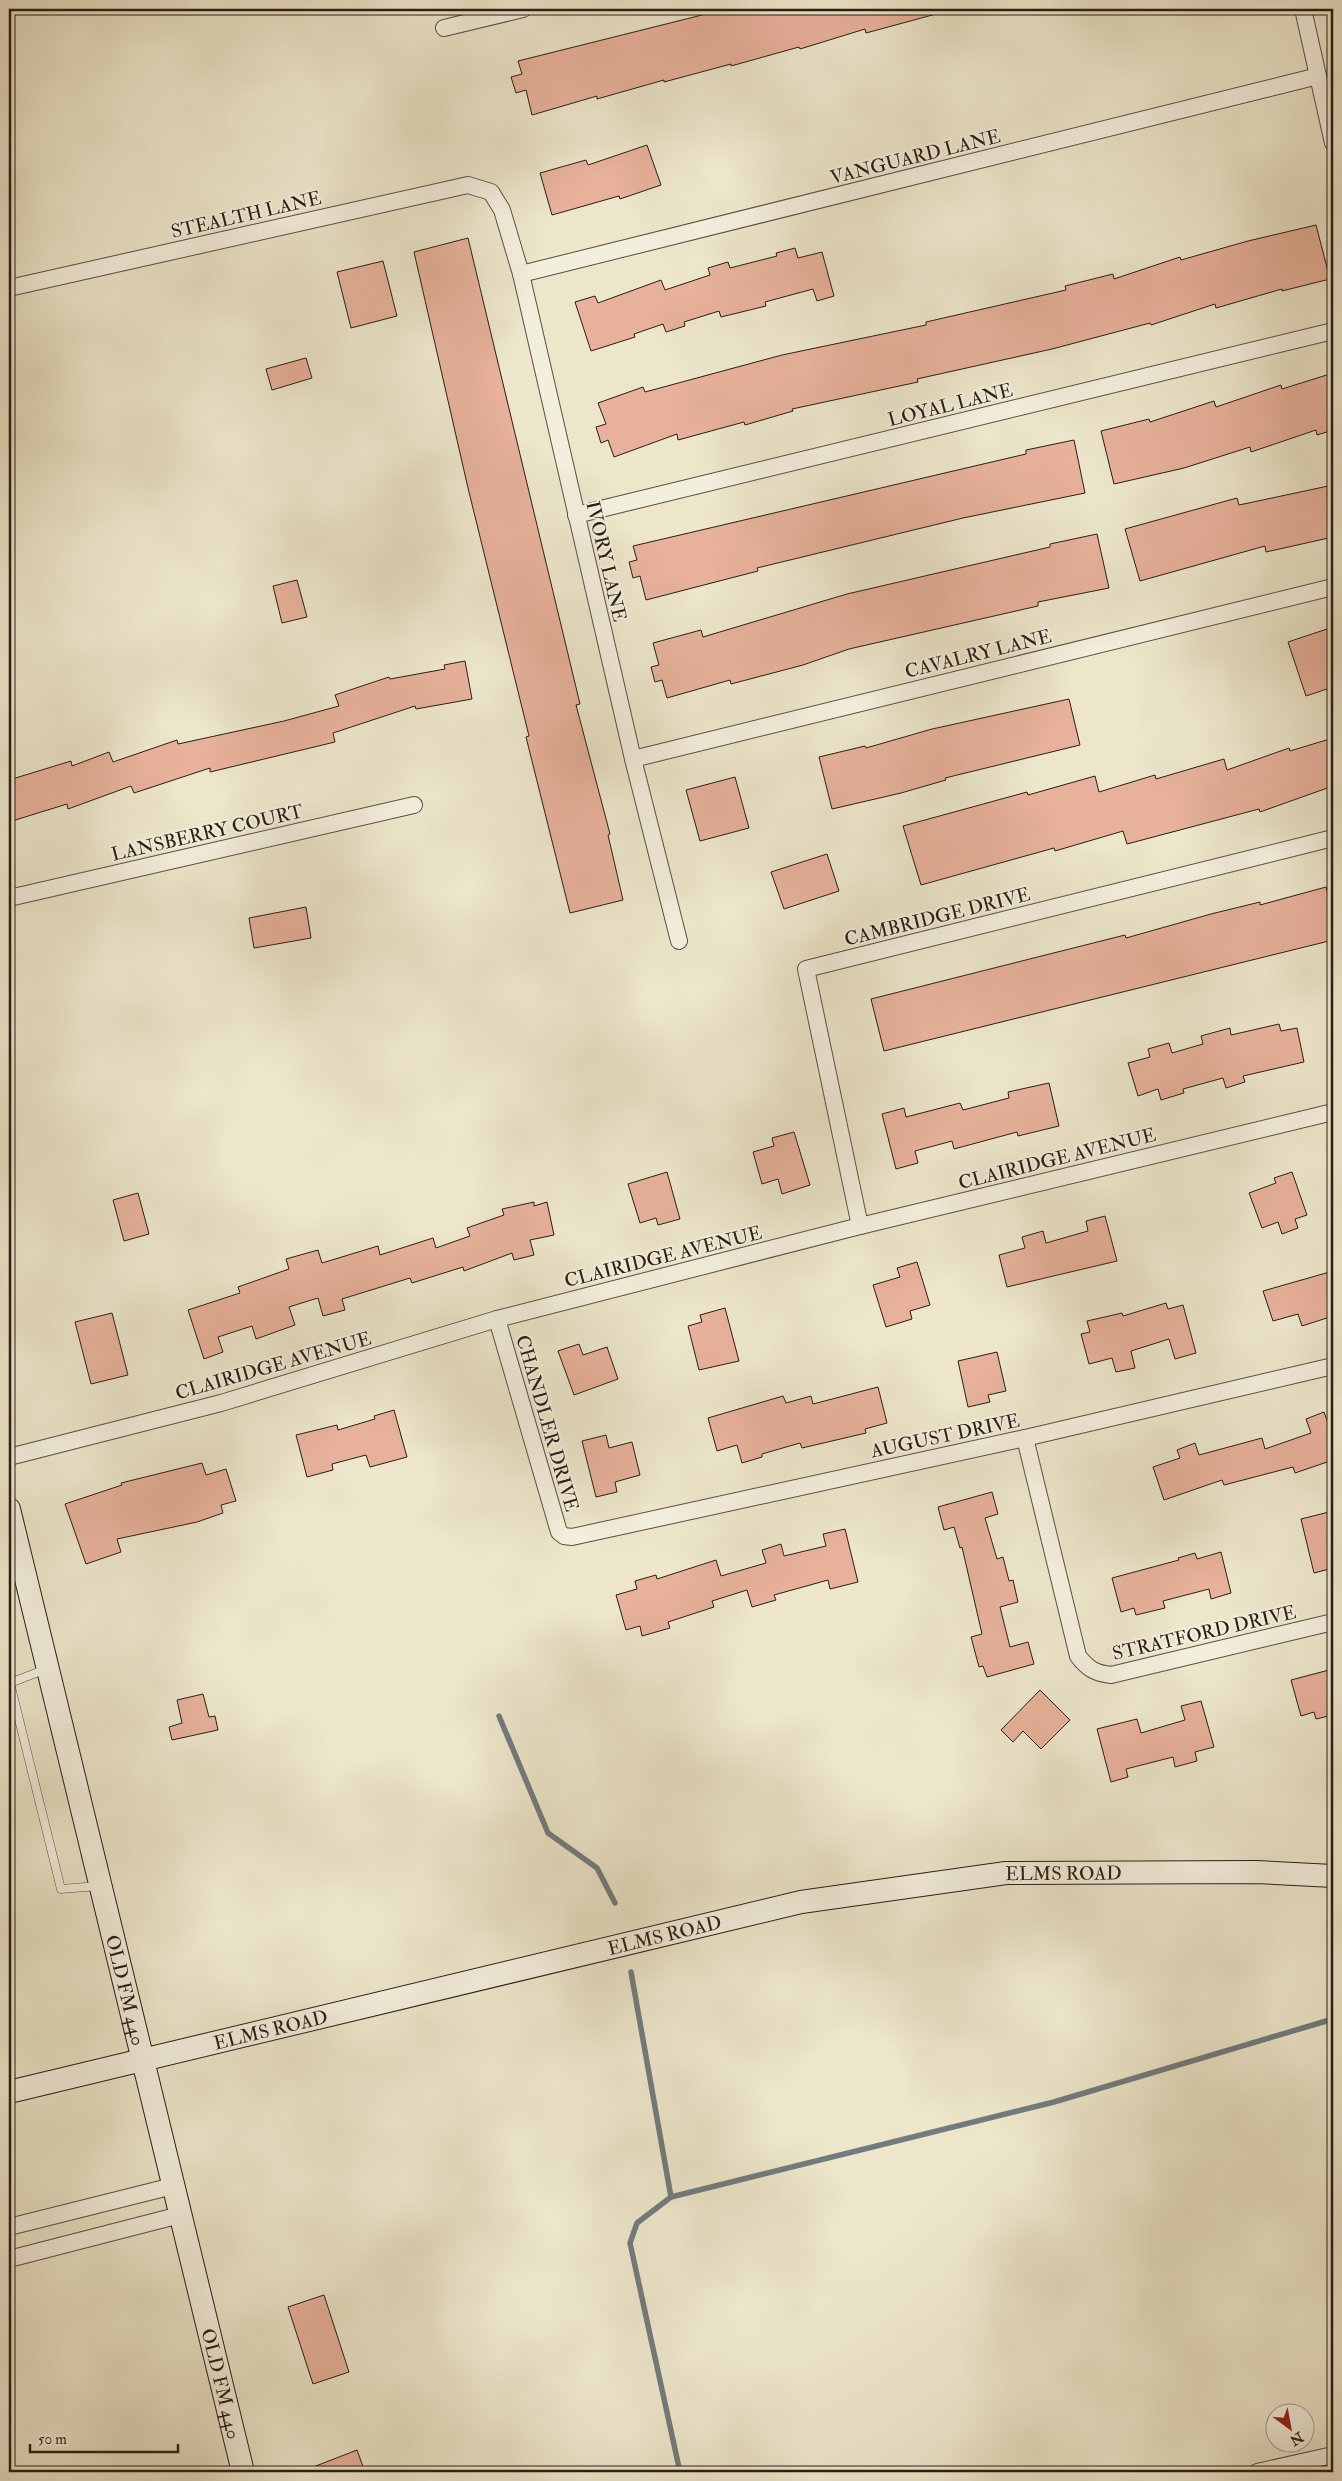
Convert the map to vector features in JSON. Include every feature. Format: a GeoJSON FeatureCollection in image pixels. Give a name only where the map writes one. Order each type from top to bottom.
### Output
{"type":"FeatureCollection","features":[{"type":"Feature","properties":{"kind":"main road","name":"OLD FM 440"},"geometry":{"type":"LineString","coordinates":[[9,1509],[243,2472]]}},
{"type":"Feature","properties":{"kind":"main road","name":"ELMS ROAD"},"geometry":{"type":"LineString","coordinates":[[9,2092],[142,2058],[801,1902],[1006,1874],[1256,1872],[1333,1876]]}},
{"type":"Feature","properties":{"kind":"street"},"geometry":{"type":"LineString","coordinates":[[444,28],[523,9]]}},
{"type":"Feature","properties":{"kind":"street"},"geometry":{"type":"LineString","coordinates":[[1303,9],[1333,143]]}},
{"type":"Feature","properties":{"kind":"street","name":"VANGUARD LANE"},"geometry":{"type":"LineString","coordinates":[[521,274],[1318,76]]}},
{"type":"Feature","properties":{"kind":"street","name":"STEALTH LANE"},"geometry":{"type":"LineString","coordinates":[[9,288],[468,185],[491,192]]}},
{"type":"Feature","properties":{"kind":"street","name":"IVORY LANE"},"geometry":{"type":"LineString","coordinates":[[491,192],[502,210],[521,274],[632,759],[679,942]]}},
{"type":"Feature","properties":{"kind":"street","name":"LOYAL LANE"},"geometry":{"type":"LineString","coordinates":[[576,515],[1333,331]]}},
{"type":"Feature","properties":{"kind":"street","name":"CAVALRY LANE"},"geometry":{"type":"LineString","coordinates":[[632,759],[1333,587]]}},
{"type":"Feature","properties":{"kind":"street","name":"LANSBERRY COURT"},"geometry":{"type":"LineString","coordinates":[[9,898],[414,805]]}},
{"type":"Feature","properties":{"kind":"street","name":"CAMBRIDGE DRIVE"},"geometry":{"type":"LineString","coordinates":[[860,1226],[806,969],[1333,838]]}},
{"type":"Feature","properties":{"kind":"street","name":"CLAIRIDGE AVENUE"},"geometry":{"type":"LineString","coordinates":[[9,1457],[221,1403],[498,1319],[860,1226],[1333,1112]]}},
{"type":"Feature","properties":{"kind":"street","name":"CHANDLER DRIVE"},"geometry":{"type":"LineString","coordinates":[[498,1319],[559,1532],[564,1536]]}},
{"type":"Feature","properties":{"kind":"street","name":"AUGUST DRIVE"},"geometry":{"type":"LineString","coordinates":[[564,1536],[572,1537],[1025,1438],[1333,1366]]}},
{"type":"Feature","properties":{"kind":"street","name":"STRATFORD DRIVE"},"geometry":{"type":"LineString","coordinates":[[1025,1438],[1078,1656],[1095,1673],[1111,1676],[1333,1622]]}},
{"type":"Feature","properties":{"kind":"street"},"geometry":{"type":"LineString","coordinates":[[9,2227],[173,2186]]}},
{"type":"Feature","properties":{"kind":"street"},"geometry":{"type":"LineString","coordinates":[[9,2259],[180,2215]]}},
{"type":"Feature","properties":{"kind":"street"},"geometry":{"type":"LineString","coordinates":[[1257,2472],[1333,2455]]}},
{"type":"Feature","properties":{"kind":"lane"},"geometry":{"type":"LineString","coordinates":[[48,1669],[10,1683],[61,1889],[100,1886]]}},
{"type":"Feature","properties":{"kind":"building"},"geometry":{"type":"Polygon","coordinates":[[[726,9],[935,9],[936,14],[866,33],[865,29],[800,49],[799,47],[731,66],[731,64],[664,82],[664,80],[597,99],[597,96],[532,115],[526,90],[516,93],[511,77],[522,74],[518,61],[726,9]]]}},
{"type":"Feature","properties":{"kind":"building"},"geometry":{"type":"Polygon","coordinates":[[[647,145],[661,185],[620,199],[619,196],[552,215],[540,173],[586,160],[588,165],[647,145]]]}},
{"type":"Feature","properties":{"kind":"building"},"geometry":{"type":"Polygon","coordinates":[[[1316,225],[1330,279],[1282,291],[1282,289],[1216,308],[1215,304],[1151,325],[1150,323],[1052,349],[917,379],[918,382],[792,409],[793,411],[745,425],[744,422],[678,440],[677,434],[614,457],[608,440],[601,443],[596,427],[606,424],[598,403],[643,387],[645,392],[782,355],[926,325],[926,322],[1066,290],[1065,286],[1113,274],[1114,279],[1180,257],[1181,260],[1248,241],[1316,225]]]}},
{"type":"Feature","properties":{"kind":"building"},"geometry":{"type":"Polygon","coordinates":[[[468,238],[580,704],[576,705],[610,834],[608,835],[623,900],[570,913],[526,737],[529,736],[468,488],[414,252],[468,238]]]}},
{"type":"Feature","properties":{"kind":"building"},"geometry":{"type":"Polygon","coordinates":[[[795,248],[798,258],[822,252],[834,296],[817,301],[813,289],[765,302],[766,306],[721,317],[719,311],[684,322],[685,326],[666,332],[663,324],[634,334],[635,337],[591,351],[575,302],[595,296],[598,303],[661,280],[665,290],[710,275],[708,268],[728,262],[730,268],[777,256],[776,253],[795,248]]]}},
{"type":"Feature","properties":{"kind":"building"},"geometry":{"type":"Polygon","coordinates":[[[383,261],[397,316],[351,328],[337,272],[383,261]]]}},
{"type":"Feature","properties":{"kind":"building"},"geometry":{"type":"Polygon","coordinates":[[[306,358],[312,378],[272,390],[266,369],[306,358]]]}},
{"type":"Feature","properties":{"kind":"building"},"geometry":{"type":"Polygon","coordinates":[[[1333,373],[1333,430],[1317,435],[1316,430],[1251,452],[1250,447],[1184,468],[1114,484],[1101,431],[1149,419],[1150,422],[1214,401],[1216,407],[1281,385],[1282,389],[1333,373]]]}},
{"type":"Feature","properties":{"kind":"building"},"geometry":{"type":"Polygon","coordinates":[[[1074,440],[1085,493],[963,518],[757,568],[758,571],[646,600],[640,576],[633,578],[629,562],[637,560],[633,546],[1026,454],[1026,450],[1074,440]]]}},
{"type":"Feature","properties":{"kind":"building"},"geometry":{"type":"Polygon","coordinates":[[[1333,485],[1333,537],[1266,552],[1265,546],[1140,581],[1125,529],[1237,498],[1239,505],[1333,485]]]}},
{"type":"Feature","properties":{"kind":"building"},"geometry":{"type":"Polygon","coordinates":[[[1097,534],[1109,588],[1038,602],[1038,606],[849,649],[803,665],[731,684],[730,680],[667,698],[662,680],[655,682],[651,667],[659,665],[653,643],[701,630],[703,637],[847,594],[1050,547],[1050,544],[1097,534]]]}},
{"type":"Feature","properties":{"kind":"building"},"geometry":{"type":"Polygon","coordinates":[[[297,580],[307,617],[282,623],[273,586],[297,580]]]}},
{"type":"Feature","properties":{"kind":"building"},"geometry":{"type":"Polygon","coordinates":[[[1333,627],[1333,687],[1306,696],[1288,642],[1333,627]]]}},
{"type":"Feature","properties":{"kind":"building"},"geometry":{"type":"Polygon","coordinates":[[[465,661],[472,699],[416,709],[415,706],[333,733],[335,742],[210,772],[210,768],[134,793],[131,786],[68,809],[67,804],[9,822],[9,780],[71,761],[72,766],[109,752],[113,762],[177,740],[178,744],[284,721],[339,706],[335,695],[389,677],[390,679],[445,669],[444,665],[465,661]]]}},
{"type":"Feature","properties":{"kind":"building"},"geometry":{"type":"Polygon","coordinates":[[[1069,699],[1080,745],[945,778],[946,780],[901,793],[832,809],[819,757],[865,746],[866,748],[932,729],[1069,699]]]}},
{"type":"Feature","properties":{"kind":"building"},"geometry":{"type":"Polygon","coordinates":[[[1333,738],[1333,786],[1260,812],[1259,809],[1127,844],[1123,831],[1055,851],[1054,848],[921,885],[903,826],[1027,792],[1028,795],[1095,776],[1099,792],[1155,775],[1156,779],[1224,759],[1227,770],[1289,748],[1290,751],[1333,738]]]}},
{"type":"Feature","properties":{"kind":"building"},"geometry":{"type":"Polygon","coordinates":[[[735,777],[749,828],[700,841],[686,790],[735,777]]]}},
{"type":"Feature","properties":{"kind":"building"},"geometry":{"type":"Polygon","coordinates":[[[827,854],[839,891],[784,909],[771,872],[827,854]]]}},
{"type":"Feature","properties":{"kind":"building"},"geometry":{"type":"Polygon","coordinates":[[[1326,887],[1333,913],[1333,940],[884,1051],[871,999],[1125,935],[1126,938],[1211,914],[1260,902],[1260,905],[1326,887]]]}},
{"type":"Feature","properties":{"kind":"building"},"geometry":{"type":"Polygon","coordinates":[[[306,907],[311,938],[254,948],[249,918],[306,907]]]}},
{"type":"Feature","properties":{"kind":"building"},"geometry":{"type":"Polygon","coordinates":[[[1279,1024],[1281,1031],[1297,1028],[1304,1062],[1243,1076],[1245,1082],[1226,1088],[1223,1078],[1183,1089],[1184,1093],[1161,1100],[1158,1089],[1138,1096],[1128,1063],[1150,1057],[1148,1049],[1169,1043],[1172,1053],[1203,1044],[1201,1036],[1230,1028],[1231,1035],[1279,1024]]]}},
{"type":"Feature","properties":{"kind":"building"},"geometry":{"type":"Polygon","coordinates":[[[1049,1083],[1059,1126],[1018,1136],[1017,1132],[954,1149],[952,1141],[915,1151],[918,1163],[896,1169],[882,1114],[904,1108],[906,1117],[960,1103],[963,1110],[1009,1098],[1008,1092],[1049,1083]]]}},
{"type":"Feature","properties":{"kind":"building"},"geometry":{"type":"Polygon","coordinates":[[[794,1132],[810,1185],[782,1194],[778,1179],[762,1184],[753,1152],[774,1146],[772,1138],[794,1132]]]}},
{"type":"Feature","properties":{"kind":"building"},"geometry":{"type":"Polygon","coordinates":[[[667,1172],[680,1219],[658,1225],[656,1218],[640,1223],[628,1184],[667,1172]]]}},
{"type":"Feature","properties":{"kind":"building"},"geometry":{"type":"Polygon","coordinates":[[[1292,1172],[1307,1215],[1295,1219],[1298,1228],[1282,1234],[1278,1222],[1262,1228],[1249,1193],[1276,1183],[1274,1178],[1292,1172]]]}},
{"type":"Feature","properties":{"kind":"building"},"geometry":{"type":"Polygon","coordinates":[[[138,1193],[149,1234],[124,1241],[113,1200],[138,1193]]]}},
{"type":"Feature","properties":{"kind":"building"},"geometry":{"type":"Polygon","coordinates":[[[534,1202],[534,1206],[547,1202],[554,1235],[530,1240],[534,1255],[514,1260],[512,1253],[464,1271],[463,1267],[412,1283],[410,1278],[342,1299],[345,1310],[323,1316],[318,1298],[289,1307],[295,1325],[256,1339],[252,1326],[218,1337],[223,1352],[204,1359],[188,1310],[240,1293],[238,1287],[289,1269],[286,1259],[318,1250],[322,1263],[378,1246],[380,1255],[433,1238],[436,1248],[470,1236],[467,1228],[504,1215],[502,1209],[534,1202]]]}},
{"type":"Feature","properties":{"kind":"building"},"geometry":{"type":"Polygon","coordinates":[[[1105,1216],[1117,1261],[1007,1287],[999,1255],[1025,1248],[1022,1237],[1043,1231],[1046,1243],[1088,1231],[1086,1221],[1105,1216]]]}},
{"type":"Feature","properties":{"kind":"building"},"geometry":{"type":"Polygon","coordinates":[[[917,1262],[930,1305],[910,1311],[912,1319],[886,1327],[873,1285],[900,1277],[897,1268],[917,1262]]]}},
{"type":"Feature","properties":{"kind":"building"},"geometry":{"type":"Polygon","coordinates":[[[1333,1271],[1333,1316],[1302,1326],[1298,1314],[1273,1321],[1263,1291],[1333,1271]]]}},
{"type":"Feature","properties":{"kind":"building"},"geometry":{"type":"Polygon","coordinates":[[[1166,1303],[1168,1309],[1183,1305],[1196,1353],[1175,1359],[1169,1339],[1131,1351],[1135,1368],[1116,1372],[1112,1358],[1089,1364],[1081,1334],[1090,1332],[1087,1321],[1122,1313],[1123,1316],[1166,1303]]]}},
{"type":"Feature","properties":{"kind":"building"},"geometry":{"type":"Polygon","coordinates":[[[725,1308],[739,1361],[699,1370],[688,1326],[702,1322],[700,1315],[725,1308]]]}},
{"type":"Feature","properties":{"kind":"building"},"geometry":{"type":"Polygon","coordinates":[[[112,1313],[128,1375],[91,1384],[75,1322],[112,1313]]]}},
{"type":"Feature","properties":{"kind":"building"},"geometry":{"type":"Polygon","coordinates":[[[579,1344],[583,1355],[607,1347],[618,1379],[574,1395],[558,1351],[579,1344]]]}},
{"type":"Feature","properties":{"kind":"building"},"geometry":{"type":"Polygon","coordinates":[[[997,1352],[1006,1391],[988,1395],[990,1402],[968,1407],[958,1361],[997,1352]]]}},
{"type":"Feature","properties":{"kind":"building"},"geometry":{"type":"Polygon","coordinates":[[[878,1387],[887,1423],[865,1429],[866,1433],[802,1448],[800,1443],[762,1454],[762,1457],[742,1463],[737,1445],[717,1451],[708,1418],[783,1396],[786,1403],[811,1396],[813,1404],[878,1387]]]}},
{"type":"Feature","properties":{"kind":"building"},"geometry":{"type":"Polygon","coordinates":[[[394,1410],[407,1457],[370,1467],[366,1455],[332,1464],[333,1470],[307,1477],[296,1435],[337,1425],[338,1430],[375,1419],[374,1416],[394,1410]]]}},
{"type":"Feature","properties":{"kind":"building"},"geometry":{"type":"Polygon","coordinates":[[[1324,1412],[1333,1437],[1333,1460],[1295,1473],[1293,1467],[1224,1485],[1222,1480],[1164,1500],[1153,1467],[1180,1458],[1177,1450],[1195,1443],[1199,1455],[1262,1438],[1265,1449],[1311,1433],[1306,1419],[1324,1412]]]}},
{"type":"Feature","properties":{"kind":"building"},"geometry":{"type":"Polygon","coordinates":[[[606,1435],[609,1448],[632,1442],[640,1475],[615,1482],[617,1492],[596,1497],[582,1441],[606,1435]]]}},
{"type":"Feature","properties":{"kind":"building"},"geometry":{"type":"Polygon","coordinates":[[[202,1463],[206,1475],[226,1469],[236,1501],[221,1505],[223,1513],[197,1522],[117,1539],[121,1552],[86,1564],[65,1504],[122,1485],[121,1483],[202,1463]]]}},
{"type":"Feature","properties":{"kind":"building"},"geometry":{"type":"Polygon","coordinates":[[[992,1492],[998,1514],[985,1518],[997,1559],[1003,1557],[1009,1581],[1013,1580],[1018,1602],[1000,1607],[1010,1647],[1028,1642],[1034,1664],[987,1677],[983,1666],[979,1667],[971,1637],[982,1634],[962,1547],[960,1548],[954,1527],[944,1530],[938,1507],[992,1492]]]}},
{"type":"Feature","properties":{"kind":"building"},"geometry":{"type":"Polygon","coordinates":[[[1329,1512],[1333,1529],[1333,1568],[1314,1573],[1301,1519],[1329,1512]]]}},
{"type":"Feature","properties":{"kind":"building"},"geometry":{"type":"Polygon","coordinates":[[[845,1529],[858,1582],[830,1589],[828,1580],[774,1595],[776,1600],[752,1607],[747,1590],[712,1601],[714,1607],[668,1622],[670,1628],[642,1636],[640,1626],[626,1630],[616,1595],[637,1589],[635,1581],[656,1575],[657,1579],[716,1560],[721,1576],[766,1563],[762,1550],[781,1544],[784,1556],[826,1546],[823,1534],[845,1529]]]}},
{"type":"Feature","properties":{"kind":"building"},"geometry":{"type":"Polygon","coordinates":[[[1221,1552],[1231,1593],[1211,1599],[1209,1589],[1163,1601],[1165,1608],[1136,1615],[1134,1608],[1121,1612],[1112,1578],[1179,1560],[1178,1558],[1195,1553],[1197,1559],[1221,1552]]]}},
{"type":"Feature","properties":{"kind":"building"},"geometry":{"type":"Polygon","coordinates":[[[1333,1669],[1333,1715],[1316,1719],[1314,1712],[1301,1716],[1291,1680],[1333,1669]]]}},
{"type":"Feature","properties":{"kind":"building"},"geometry":{"type":"Polygon","coordinates":[[[1040,1690],[1070,1720],[1041,1749],[1023,1731],[1013,1742],[1001,1730],[1040,1690]]]}},
{"type":"Feature","properties":{"kind":"building"},"geometry":{"type":"Polygon","coordinates":[[[203,1694],[209,1717],[215,1716],[218,1730],[172,1740],[169,1727],[182,1723],[177,1700],[203,1694]]]}},
{"type":"Feature","properties":{"kind":"building"},"geometry":{"type":"Polygon","coordinates":[[[1201,1701],[1214,1747],[1195,1752],[1197,1761],[1175,1767],[1173,1757],[1126,1769],[1128,1777],[1111,1782],[1097,1729],[1137,1719],[1141,1733],[1185,1720],[1181,1706],[1201,1701]]]}},
{"type":"Feature","properties":{"kind":"building"},"geometry":{"type":"Polygon","coordinates":[[[324,2295],[349,2372],[313,2384],[288,2307],[324,2295]]]}},
{"type":"Feature","properties":{"kind":"building"},"geometry":{"type":"Polygon","coordinates":[[[357,2450],[365,2472],[303,2472],[303,2471],[357,2450]]]}},
{"type":"Feature","properties":{"kind":"waterway"},"geometry":{"type":"LineString","coordinates":[[499,1716],[548,1833],[597,1868],[615,1903]]}},
{"type":"Feature","properties":{"kind":"waterway"},"geometry":{"type":"LineString","coordinates":[[631,1972],[671,2197]]}},
{"type":"Feature","properties":{"kind":"waterway"},"geometry":{"type":"LineString","coordinates":[[680,2472],[630,2243],[637,2223],[671,2197],[1054,2102],[1333,2019]]}}]}
